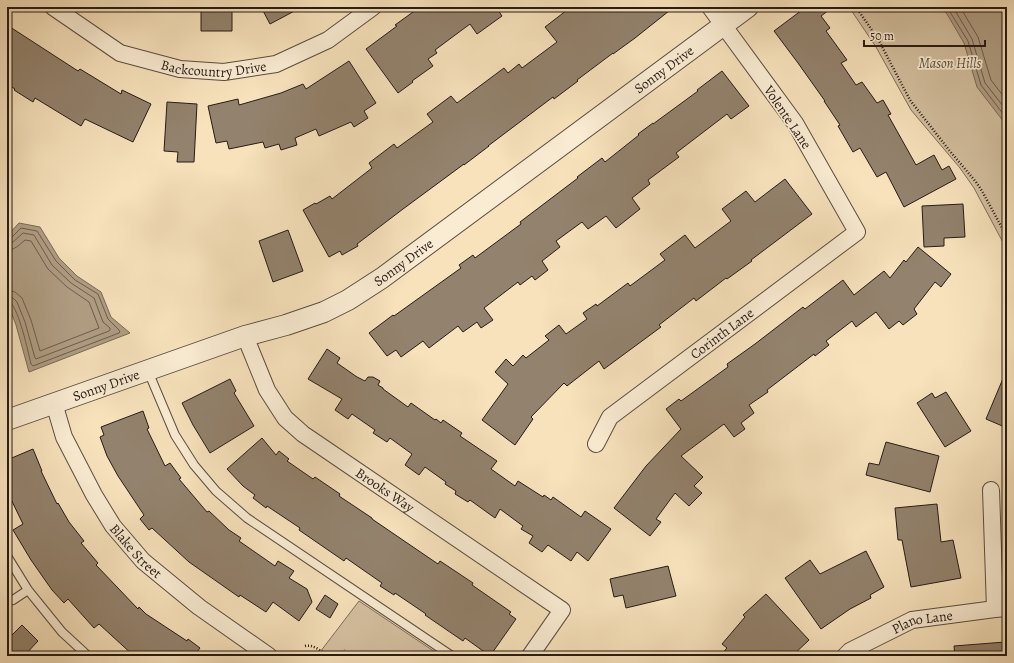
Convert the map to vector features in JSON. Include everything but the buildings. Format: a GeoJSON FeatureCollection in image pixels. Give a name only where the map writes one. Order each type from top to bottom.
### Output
{"type":"FeatureCollection","features":[{"type":"Feature","properties":{"kind":"street","name":"Backcountry Drive"},"geometry":{"type":"LineString","coordinates":[[53,7],[120,53],[180,69],[224,72],[276,64],[328,40],[373,7]]}},
{"type":"Feature","properties":{"kind":"street","name":"Volente Lane"},"geometry":{"type":"LineString","coordinates":[[710,7],[795,123],[857,232]]}},
{"type":"Feature","properties":{"kind":"street","name":"Sonny Drive"},"geometry":{"type":"LineString","coordinates":[[7,420],[245,336],[324,312],[348,300],[382,278],[748,7]]}},
{"type":"Feature","properties":{"kind":"street","name":"Corinth Lane"},"geometry":{"type":"LineString","coordinates":[[596,444],[610,417],[857,232]]}},
{"type":"Feature","properties":{"kind":"street","name":"Brooks Way"},"geometry":{"type":"LineString","coordinates":[[245,336],[267,390],[285,418],[303,434],[562,610],[530,656]]}},
{"type":"Feature","properties":{"kind":"street","name":"Blake Street"},"geometry":{"type":"LineString","coordinates":[[54,403],[64,436],[94,496],[113,526],[143,561],[199,607],[269,656]]}},
{"type":"Feature","properties":{"kind":"street"},"geometry":{"type":"LineString","coordinates":[[991,490],[1001,609]]}},
{"type":"Feature","properties":{"kind":"street","name":"Plano Lane"},"geometry":{"type":"LineString","coordinates":[[845,656],[850,651],[912,620],[1001,609]]}},
{"type":"Feature","properties":{"kind":"lane"},"geometry":{"type":"LineString","coordinates":[[148,370],[176,435],[194,465],[216,491],[247,518],[452,656]]}},
{"type":"Feature","properties":{"kind":"lane"},"geometry":{"type":"LineString","coordinates":[[7,556],[28,590],[62,632],[88,656]]}},
{"type":"Feature","properties":{"kind":"lane"},"geometry":{"type":"LineString","coordinates":[[7,601],[13,600],[28,590]]}},
{"type":"Feature","properties":{"kind":"path"},"geometry":{"type":"LineString","coordinates":[[856,7],[878,38],[910,100],[976,182],[1007,237]]}},
{"type":"Feature","properties":{"kind":"path"},"geometry":{"type":"LineString","coordinates":[[305,646],[312,646],[328,656]]}},
{"type":"Feature","properties":{"kind":"path"},"geometry":{"type":"LineString","coordinates":[[338,656],[345,650]]}},
{"type":"Feature","properties":{"kind":"green space","name":"Mason Hills"},"geometry":{"type":"Polygon","coordinates":[[[849,7],[1007,7],[1007,250],[974,188],[960,168],[911,110],[876,47],[849,7]]]}},
{"type":"Feature","properties":{"kind":"green space"},"geometry":{"type":"Polygon","coordinates":[[[359,601],[441,656],[317,656],[359,601]]]}},
{"type":"Feature","properties":{"kind":"water"},"geometry":{"type":"Polygon","coordinates":[[[941,7],[1007,7],[1007,126],[977,87],[964,43],[947,14],[941,7]]]}},
{"type":"Feature","properties":{"kind":"water"},"geometry":{"type":"Polygon","coordinates":[[[19,223],[40,227],[59,258],[77,276],[101,292],[111,317],[130,333],[29,372],[16,325],[7,301],[7,236],[19,223]]]}}]}
